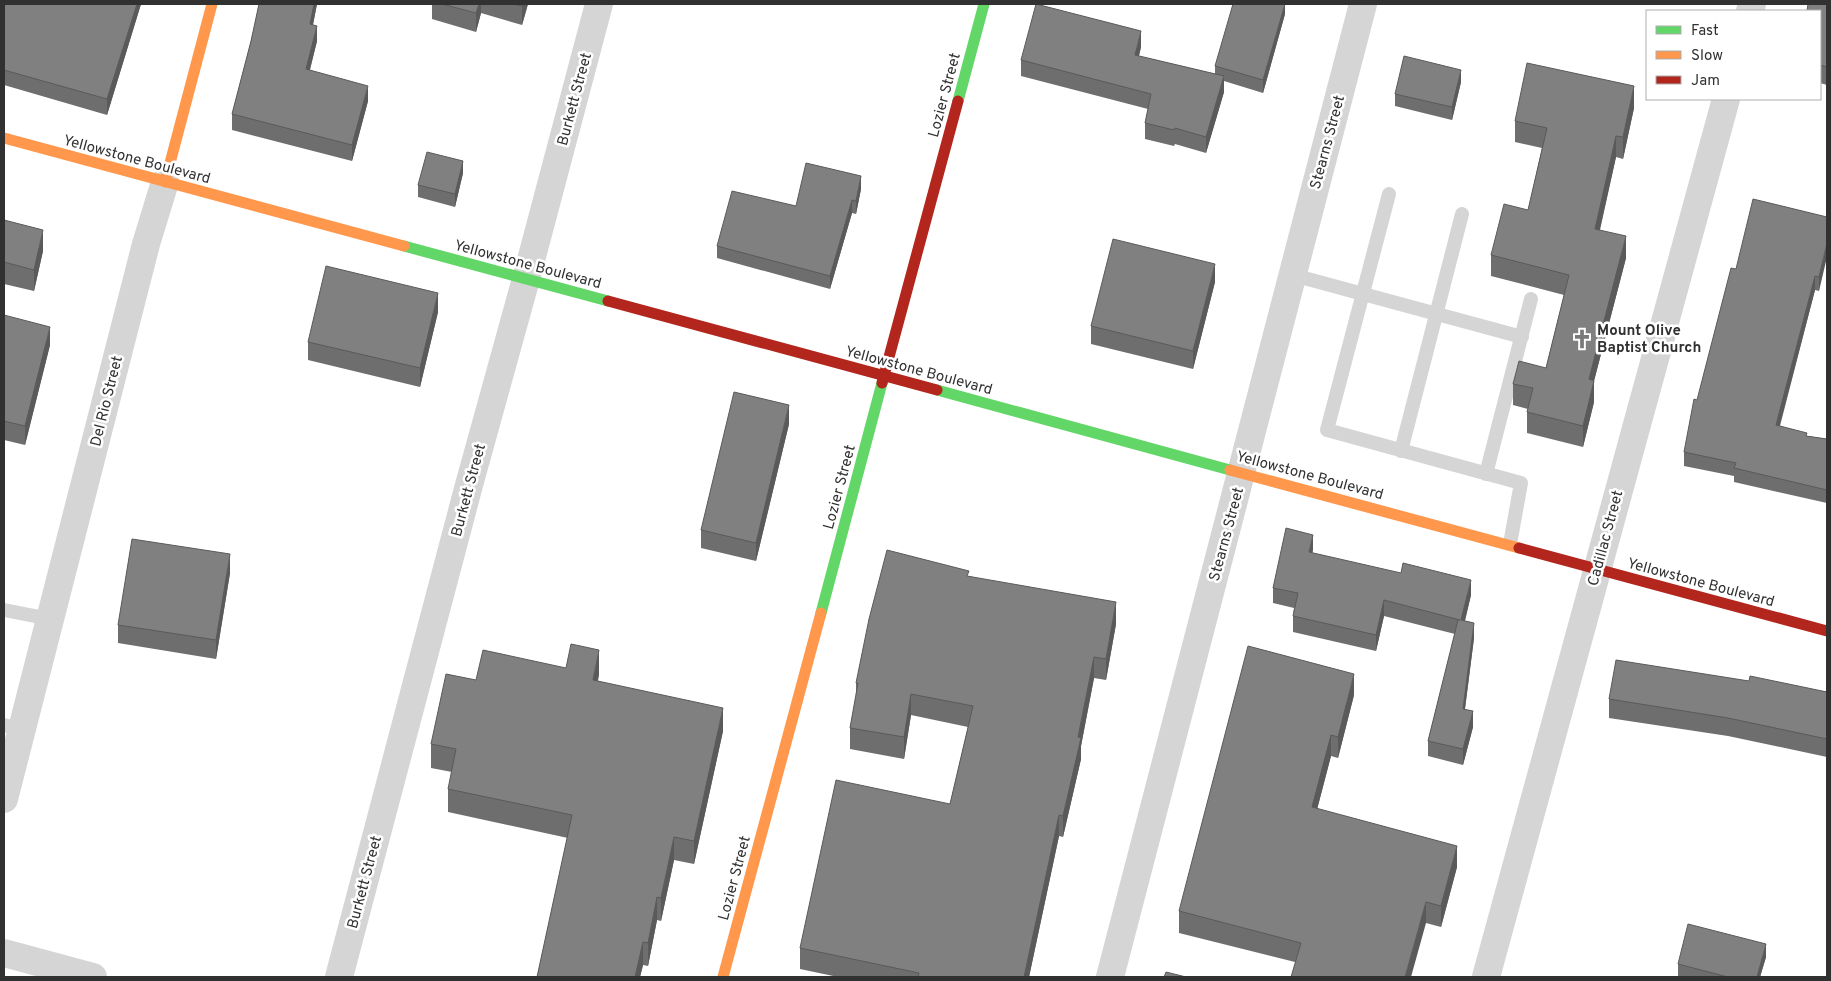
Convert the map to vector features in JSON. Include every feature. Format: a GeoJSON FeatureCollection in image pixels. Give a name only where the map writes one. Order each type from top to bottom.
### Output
{"type":"FeatureCollection","features":[{"type":"Feature","properties":{"kind":"street","name":"Del Rio Street"},"geometry":{"type":"LineString","coordinates":[[4,800],[13,728],[50,619],[146,244],[165,182],[212,4]]}},
{"type":"Feature","properties":{"kind":"street","name":"Burkett Street"},"geometry":{"type":"LineString","coordinates":[[338,977],[599,4]]}},
{"type":"Feature","properties":{"kind":"street","name":"Lozier Street"},"geometry":{"type":"LineString","coordinates":[[723,977],[984,4]]}},
{"type":"Feature","properties":{"kind":"street","name":"Stearns Street"},"geometry":{"type":"LineString","coordinates":[[1110,977],[1363,4]]}},
{"type":"Feature","properties":{"kind":"street","name":"Cadillac Street"},"geometry":{"type":"LineString","coordinates":[[1486,977],[1726,100]]}},
{"type":"Feature","properties":{"kind":"street","name":"Yellowstone Boulevard"},"geometry":{"type":"LineString","coordinates":[[4,138],[1827,631]]}},
{"type":"Feature","properties":{"kind":"street"},"geometry":{"type":"LineString","coordinates":[[4,953],[93,977]]}},
{"type":"Feature","properties":{"kind":"lane"},"geometry":{"type":"LineString","coordinates":[[1389,194],[1327,430],[1521,483],[1510,544]]}},
{"type":"Feature","properties":{"kind":"lane"},"geometry":{"type":"LineString","coordinates":[[1401,450],[1462,214]]}},
{"type":"Feature","properties":{"kind":"lane"},"geometry":{"type":"LineString","coordinates":[[1292,275],[1522,337]]}},
{"type":"Feature","properties":{"kind":"lane"},"geometry":{"type":"LineString","coordinates":[[1486,474],[1531,299]]}},
{"type":"Feature","properties":{"kind":"lane"},"geometry":{"type":"LineString","coordinates":[[4,610],[50,619]]}},
{"type":"Feature","properties":{"kind":"building"},"geometry":{"type":"Polygon","coordinates":[[[4,4],[137,4],[107,99],[4,70],[4,4]]]}},
{"type":"Feature","properties":{"kind":"building"},"geometry":{"type":"Polygon","coordinates":[[[259,4],[314,4],[310,24],[317,26],[306,69],[368,86],[352,145],[232,114],[259,4]]]}},
{"type":"Feature","properties":{"kind":"building"},"geometry":{"type":"Polygon","coordinates":[[[442,4],[479,4],[476,13],[442,4]]]}},
{"type":"Feature","properties":{"kind":"building"},"geometry":{"type":"Polygon","coordinates":[[[1036,4],[1141,31],[1135,55],[1224,76],[1206,137],[1175,128],[1174,130],[1145,123],[1151,94],[1021,60],[1036,4]]]}},
{"type":"Feature","properties":{"kind":"building"},"geometry":{"type":"Polygon","coordinates":[[[1233,4],[1285,4],[1263,80],[1215,66],[1233,4]]]}},
{"type":"Feature","properties":{"kind":"building"},"geometry":{"type":"Polygon","coordinates":[[[1808,4],[1827,4],[1827,67],[1821,65],[1821,10],[1807,10],[1808,4]]]}},
{"type":"Feature","properties":{"kind":"building"},"geometry":{"type":"Polygon","coordinates":[[[1404,56],[1461,70],[1452,107],[1395,94],[1404,56]]]}},
{"type":"Feature","properties":{"kind":"building"},"geometry":{"type":"Polygon","coordinates":[[[1527,63],[1634,86],[1623,137],[1616,136],[1595,229],[1626,236],[1589,379],[1594,381],[1583,426],[1527,412],[1533,388],[1513,384],[1519,361],[1546,368],[1569,275],[1491,255],[1504,204],[1528,210],[1547,128],[1515,121],[1527,63]]]}},
{"type":"Feature","properties":{"kind":"building"},"geometry":{"type":"Polygon","coordinates":[[[427,152],[463,161],[455,194],[418,185],[427,152]]]}},
{"type":"Feature","properties":{"kind":"building"},"geometry":{"type":"Polygon","coordinates":[[[806,163],[861,176],[856,201],[852,200],[830,276],[717,246],[732,191],[796,206],[806,163]]]}},
{"type":"Feature","properties":{"kind":"building"},"geometry":{"type":"Polygon","coordinates":[[[1753,199],[1827,217],[1827,243],[1819,277],[1815,276],[1776,425],[1807,433],[1806,436],[1827,439],[1827,490],[1734,468],[1736,463],[1684,452],[1694,399],[1697,400],[1731,268],[1736,269],[1753,199]]]}},
{"type":"Feature","properties":{"kind":"building"},"geometry":{"type":"Polygon","coordinates":[[[4,220],[43,230],[34,270],[4,262],[4,220]]]}},
{"type":"Feature","properties":{"kind":"building"},"geometry":{"type":"Polygon","coordinates":[[[1113,239],[1215,264],[1193,351],[1091,326],[1113,239]]]}},
{"type":"Feature","properties":{"kind":"building"},"geometry":{"type":"Polygon","coordinates":[[[326,266],[438,293],[420,368],[308,342],[326,266]]]}},
{"type":"Feature","properties":{"kind":"building"},"geometry":{"type":"Polygon","coordinates":[[[4,315],[50,327],[25,426],[4,421],[4,315]]]}},
{"type":"Feature","properties":{"kind":"building"},"geometry":{"type":"Polygon","coordinates":[[[734,392],[789,405],[756,543],[701,530],[734,392]]]}},
{"type":"Feature","properties":{"kind":"building"},"geometry":{"type":"Polygon","coordinates":[[[1286,528],[1313,535],[1309,552],[1401,573],[1403,563],[1471,580],[1461,620],[1474,623],[1463,709],[1473,711],[1463,749],[1428,741],[1458,620],[1460,620],[1384,600],[1376,635],[1293,616],[1298,593],[1273,588],[1286,528]]]}},
{"type":"Feature","properties":{"kind":"building"},"geometry":{"type":"Polygon","coordinates":[[[132,539],[230,554],[216,640],[118,625],[132,539]]]}},
{"type":"Feature","properties":{"kind":"building"},"geometry":{"type":"Polygon","coordinates":[[[887,550],[969,571],[967,576],[1116,602],[1106,659],[1094,657],[1078,737],[1081,738],[1063,816],[1059,815],[1024,977],[918,977],[919,973],[800,948],[836,780],[950,804],[973,706],[911,694],[904,737],[850,728],[858,683],[856,683],[869,619],[887,550]]]}},
{"type":"Feature","properties":{"kind":"building"},"geometry":{"type":"Polygon","coordinates":[[[571,644],[599,650],[593,680],[723,708],[694,841],[674,837],[661,898],[657,897],[648,943],[643,942],[635,977],[537,977],[572,815],[448,789],[456,749],[431,744],[446,674],[476,680],[483,650],[566,668],[571,644]]]}},
{"type":"Feature","properties":{"kind":"building"},"geometry":{"type":"Polygon","coordinates":[[[1248,646],[1354,674],[1338,737],[1331,735],[1312,807],[1457,846],[1441,906],[1426,902],[1405,977],[1291,977],[1301,943],[1179,911],[1248,646]]]}},
{"type":"Feature","properties":{"kind":"building"},"geometry":{"type":"Polygon","coordinates":[[[1616,660],[1749,681],[1750,676],[1827,692],[1827,739],[1728,718],[1609,699],[1616,660]]]}},
{"type":"Feature","properties":{"kind":"building"},"geometry":{"type":"Polygon","coordinates":[[[1688,924],[1766,944],[1757,977],[1728,977],[1678,964],[1688,924]]]}},
{"type":"Feature","properties":{"kind":"building"},"geometry":{"type":"Polygon","coordinates":[[[1166,972],[1186,977],[1164,977],[1166,972]]]}},
{"type":"Feature","properties":{"kind":"traffic: fast"},"geometry":{"type":"LineString","coordinates":[[958,101],[984,4]]}},
{"type":"Feature","properties":{"kind":"traffic: fast"},"geometry":{"type":"LineString","coordinates":[[404,246],[608,301]]}},
{"type":"Feature","properties":{"kind":"traffic: fast"},"geometry":{"type":"LineString","coordinates":[[821,613],[882,383]]}},
{"type":"Feature","properties":{"kind":"traffic: fast"},"geometry":{"type":"LineString","coordinates":[[937,390],[1230,470]]}},
{"type":"Feature","properties":{"kind":"traffic: slow"},"geometry":{"type":"LineString","coordinates":[[165,182],[212,4]]}},
{"type":"Feature","properties":{"kind":"traffic: slow"},"geometry":{"type":"LineString","coordinates":[[4,138],[404,246]]}},
{"type":"Feature","properties":{"kind":"traffic: slow"},"geometry":{"type":"LineString","coordinates":[[1230,470],[1519,548]]}},
{"type":"Feature","properties":{"kind":"traffic: slow"},"geometry":{"type":"LineString","coordinates":[[723,977],[821,613]]}},
{"type":"Feature","properties":{"kind":"traffic: jam"},"geometry":{"type":"LineString","coordinates":[[882,383],[958,101]]}},
{"type":"Feature","properties":{"kind":"traffic: jam"},"geometry":{"type":"LineString","coordinates":[[608,301],[937,390]]}},
{"type":"Feature","properties":{"kind":"traffic: jam"},"geometry":{"type":"LineString","coordinates":[[1519,548],[1827,631]]}},
{"type":"Feature","properties":{"kind":"place","name":"Mount Olive Baptist Church"},"geometry":{"type":"Point","coordinates":[1582,339]}}]}
